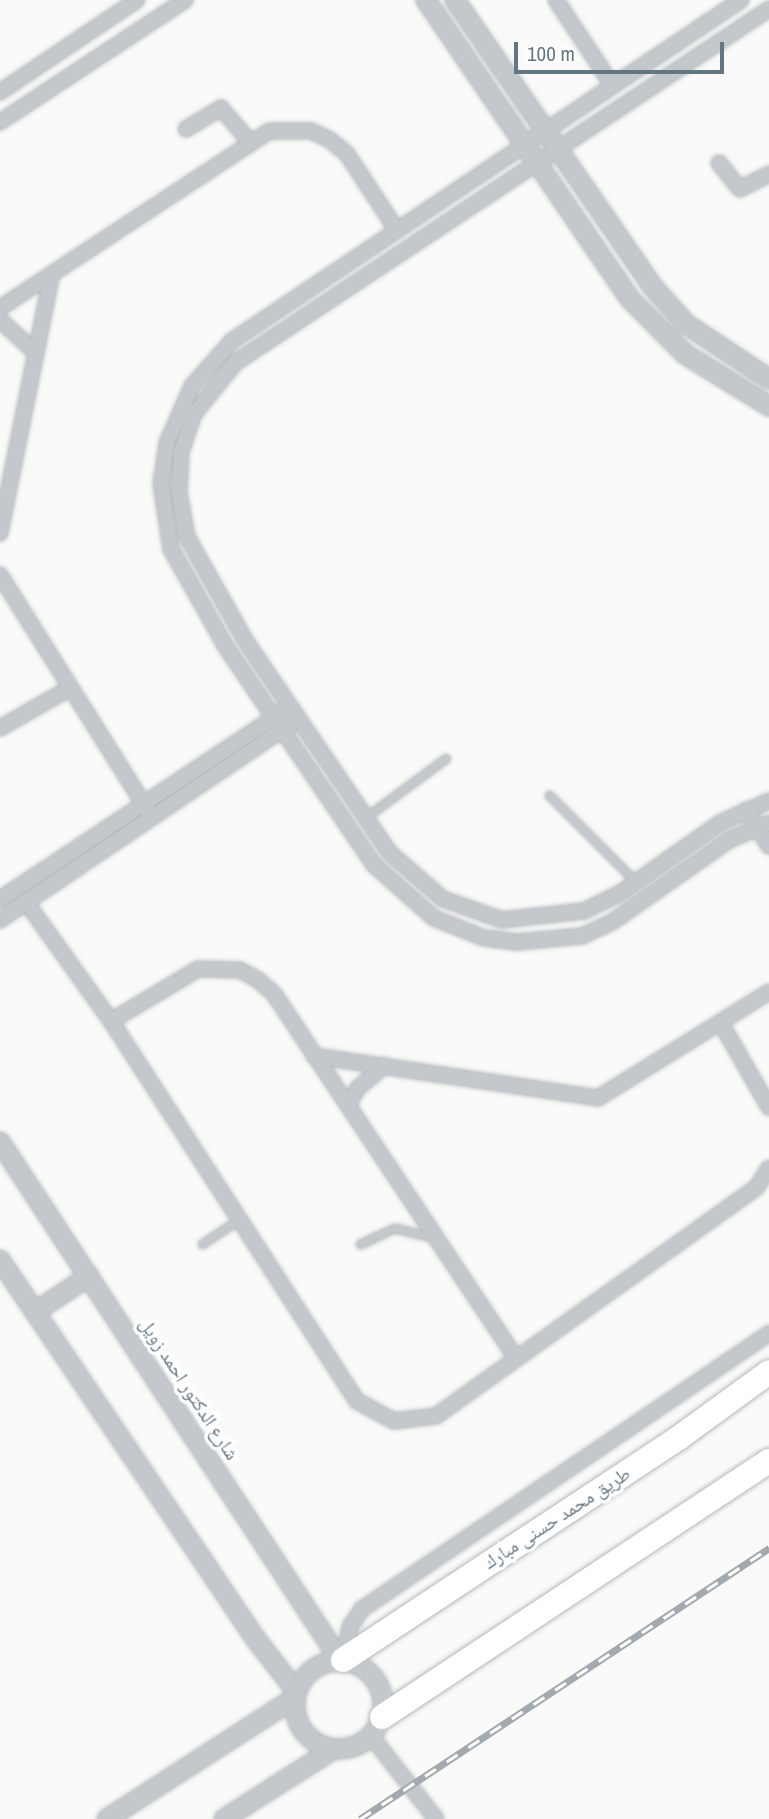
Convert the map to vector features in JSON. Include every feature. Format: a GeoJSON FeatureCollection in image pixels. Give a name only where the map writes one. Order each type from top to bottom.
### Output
{"type":"FeatureCollection","features":[{"type":"Feature","properties":{"kind":"highway","name":"طريق محمد حسنى مبارك"},"geometry":{"type":"LineString","coordinates":[[341,1660],[680,1437],[769,1371]]}},
{"type":"Feature","properties":{"kind":"highway"},"geometry":{"type":"LineString","coordinates":[[377,1727],[769,1461]]}},
{"type":"Feature","properties":{"kind":"street"},"geometry":{"type":"LineString","coordinates":[[0,92],[137,0]]}},
{"type":"Feature","properties":{"kind":"street"},"geometry":{"type":"LineString","coordinates":[[0,122],[185,0]]}},
{"type":"Feature","properties":{"kind":"street"},"geometry":{"type":"LineString","coordinates":[[426,0],[540,164],[600,257],[653,325],[717,378],[769,406]]}},
{"type":"Feature","properties":{"kind":"street"},"geometry":{"type":"LineString","coordinates":[[455,0],[623,249],[686,324],[769,379]]}},
{"type":"Feature","properties":{"kind":"street"},"geometry":{"type":"LineString","coordinates":[[556,0],[611,83]]}},
{"type":"Feature","properties":{"kind":"street"},"geometry":{"type":"LineString","coordinates":[[741,0],[611,83],[232,341],[192,386],[167,443],[161,484],[171,549],[226,647],[391,886],[434,918],[484,938],[550,942],[582,936],[612,922],[729,840],[766,824]]}},
{"type":"Feature","properties":{"kind":"street"},"geometry":{"type":"LineString","coordinates":[[769,9],[559,153],[235,363],[194,414],[180,469],[187,537],[295,713],[411,877],[481,916],[564,916],[600,905],[757,805],[766,824],[769,845]]}},
{"type":"Feature","properties":{"kind":"street"},"geometry":{"type":"LineString","coordinates":[[186,129],[221,108],[248,141]]}},
{"type":"Feature","properties":{"kind":"street"},"geometry":{"type":"LineString","coordinates":[[0,308],[51,277],[248,141],[290,128],[330,140],[347,154],[396,229]]}},
{"type":"Feature","properties":{"kind":"street"},"geometry":{"type":"LineString","coordinates":[[719,163],[740,189],[769,174]]}},
{"type":"Feature","properties":{"kind":"street"},"geometry":{"type":"LineString","coordinates":[[0,533],[51,277]]}},
{"type":"Feature","properties":{"kind":"street"},"geometry":{"type":"LineString","coordinates":[[0,320],[36,353]]}},
{"type":"Feature","properties":{"kind":"street"},"geometry":{"type":"LineString","coordinates":[[0,575],[147,809]]}},
{"type":"Feature","properties":{"kind":"street"},"geometry":{"type":"LineString","coordinates":[[0,728],[69,688]]}},
{"type":"Feature","properties":{"kind":"street"},"geometry":{"type":"LineString","coordinates":[[0,899],[147,809],[295,713]]}},
{"type":"Feature","properties":{"kind":"street"},"geometry":{"type":"LineString","coordinates":[[0,920],[147,809]]}},
{"type":"Feature","properties":{"kind":"street"},"geometry":{"type":"LineString","coordinates":[[26,902],[111,1021],[358,1401],[374,1414],[394,1422],[436,1416],[514,1355],[757,1186],[769,1168]]}},
{"type":"Feature","properties":{"kind":"street"},"geometry":{"type":"LineString","coordinates":[[111,1021],[198,970],[240,970],[274,995],[514,1355]]}},
{"type":"Feature","properties":{"kind":"street"},"geometry":{"type":"LineString","coordinates":[[314,1056],[597,1098],[689,1037],[722,1025],[769,992]]}},
{"type":"Feature","properties":{"kind":"street"},"geometry":{"type":"LineString","coordinates":[[722,1025],[769,1107]]}},
{"type":"Feature","properties":{"kind":"street"},"geometry":{"type":"LineString","coordinates":[[348,1105],[358,1088],[385,1065]]}},
{"type":"Feature","properties":{"kind":"street","name":"شارع الدكتور احمد زويل"},"geometry":{"type":"LineString","coordinates":[[0,1142],[341,1660]]}},
{"type":"Feature","properties":{"kind":"street"},"geometry":{"type":"LineString","coordinates":[[0,1260],[254,1638],[296,1695],[300,1726],[320,1745],[334,1749],[354,1747],[377,1727]]}},
{"type":"Feature","properties":{"kind":"street"},"geometry":{"type":"LineString","coordinates":[[35,1312],[89,1276]]}},
{"type":"Feature","properties":{"kind":"street"},"geometry":{"type":"LineString","coordinates":[[341,1660],[350,1627],[362,1609],[769,1333]]}},
{"type":"Feature","properties":{"kind":"street"},"geometry":{"type":"LineString","coordinates":[[107,1819],[296,1695],[313,1668],[341,1660],[376,1679],[377,1727],[436,1819]]}},
{"type":"Feature","properties":{"kind":"street"},"geometry":{"type":"LineString","coordinates":[[224,1819],[334,1749]]}},
{"type":"Feature","properties":{"kind":"lane"},"geometry":{"type":"LineString","coordinates":[[366,817],[446,758]]}},
{"type":"Feature","properties":{"kind":"lane"},"geometry":{"type":"LineString","coordinates":[[549,795],[635,881]]}},
{"type":"Feature","properties":{"kind":"lane"},"geometry":{"type":"LineString","coordinates":[[202,1244],[239,1219]]}},
{"type":"Feature","properties":{"kind":"lane"},"geometry":{"type":"LineString","coordinates":[[360,1244],[395,1228],[438,1241]]}},
{"type":"Feature","properties":{"kind":"railway"},"geometry":{"type":"LineString","coordinates":[[360,1819],[769,1548]]}}]}
